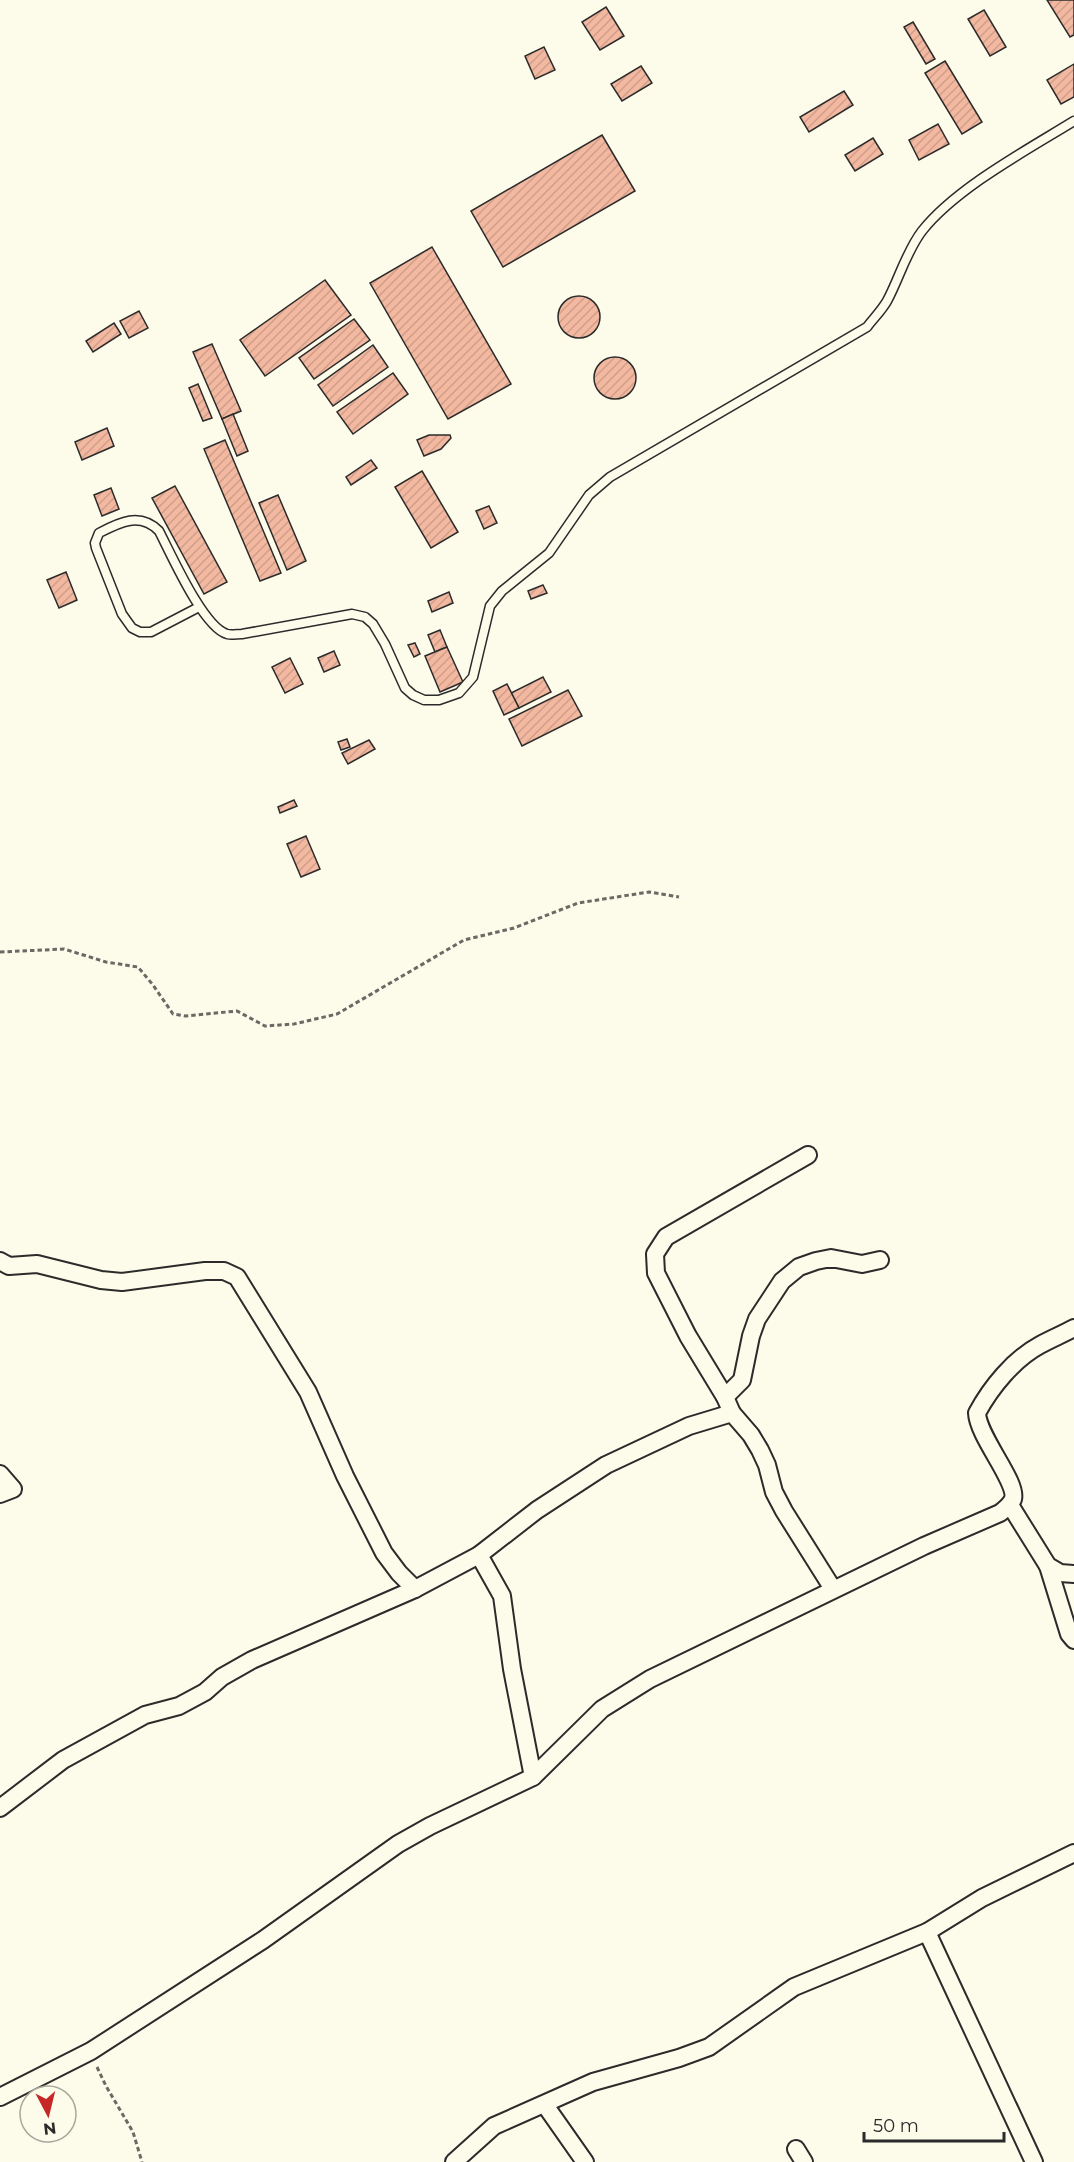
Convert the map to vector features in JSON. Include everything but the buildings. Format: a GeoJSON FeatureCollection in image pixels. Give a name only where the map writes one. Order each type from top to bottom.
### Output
{"type":"FeatureCollection","features":[{"type":"Feature","properties":{"kind":"street"},"geometry":{"type":"LineString","coordinates":[[808,1155],[666,1237],[655,1254],[656,1273],[688,1336],[725,1396],[732,1413],[751,1435],[767,1466],[774,1492],[784,1511],[833,1589]]}},
{"type":"Feature","properties":{"kind":"street"},"geometry":{"type":"LineString","coordinates":[[725,1396],[742,1380],[757,1319],[782,1281],[799,1267],[816,1261],[831,1258],[862,1264],[880,1260]]}},
{"type":"Feature","properties":{"kind":"street"},"geometry":{"type":"LineString","coordinates":[[0,1261],[9,1266],[37,1264],[101,1280],[122,1282],[224,1271],[237,1277],[308,1392],[345,1476],[384,1553],[415,1589]]}},
{"type":"Feature","properties":{"kind":"street"},"geometry":{"type":"LineString","coordinates":[[0,2097],[91,2051],[263,1940],[398,1844],[430,1826],[533,1777],[602,1709],[650,1678],[924,1546],[1000,1513],[1010,1505],[1014,1497],[1011,1486],[980,1429],[977,1413],[983,1401],[1010,1370],[1038,1346],[1074,1328]]}},
{"type":"Feature","properties":{"kind":"street"},"geometry":{"type":"LineString","coordinates":[[0,1808],[63,1760],[145,1715],[179,1706],[205,1692],[222,1677],[252,1660],[415,1589],[479,1556],[537,1510],[606,1465],[689,1426],[732,1413]]}},
{"type":"Feature","properties":{"kind":"street"},"geometry":{"type":"LineString","coordinates":[[0,1474],[13,1489],[0,1494]]}},
{"type":"Feature","properties":{"kind":"street"},"geometry":{"type":"LineString","coordinates":[[1010,1505],[1048,1566],[1069,1634],[1074,1640]]}},
{"type":"Feature","properties":{"kind":"street"},"geometry":{"type":"LineString","coordinates":[[479,1556],[502,1596],[512,1669],[533,1777]]}},
{"type":"Feature","properties":{"kind":"street"},"geometry":{"type":"LineString","coordinates":[[1048,1566],[1060,1574],[1074,1574]]}},
{"type":"Feature","properties":{"kind":"street"},"geometry":{"type":"LineString","coordinates":[[454,2162],[494,2126],[593,2082],[679,2058],[709,2047],[794,1987],[927,1932],[982,1898],[1074,1853]]}},
{"type":"Feature","properties":{"kind":"street"},"geometry":{"type":"LineString","coordinates":[[927,1932],[1034,2162]]}},
{"type":"Feature","properties":{"kind":"street"},"geometry":{"type":"LineString","coordinates":[[545,2105],[585,2162]]}},
{"type":"Feature","properties":{"kind":"lane"},"geometry":{"type":"LineString","coordinates":[[199,607],[151,632],[140,632],[132,628],[123,614],[96,548],[95,543],[99,533],[131,520],[142,520],[152,524],[159,531],[199,607],[219,629],[227,634],[242,634],[352,614],[365,617],[374,624],[405,688],[413,695],[424,700],[440,700],[459,693],[473,677],[490,606],[502,591],[549,553],[590,495],[609,477],[867,327],[886,303],[899,272],[921,232],[949,204],[1008,161],[1074,121]]}},
{"type":"Feature","properties":{"kind":"path"},"geometry":{"type":"LineString","coordinates":[[0,952],[64,949],[106,962],[138,967],[173,1014],[186,1016],[237,1011],[265,1026],[294,1024],[337,1014],[464,940],[514,928],[578,903],[649,892],[679,897]]}},
{"type":"Feature","properties":{"kind":"path"},"geometry":{"type":"LineString","coordinates":[[91,2051],[105,2086],[133,2132],[142,2162]]}}]}
